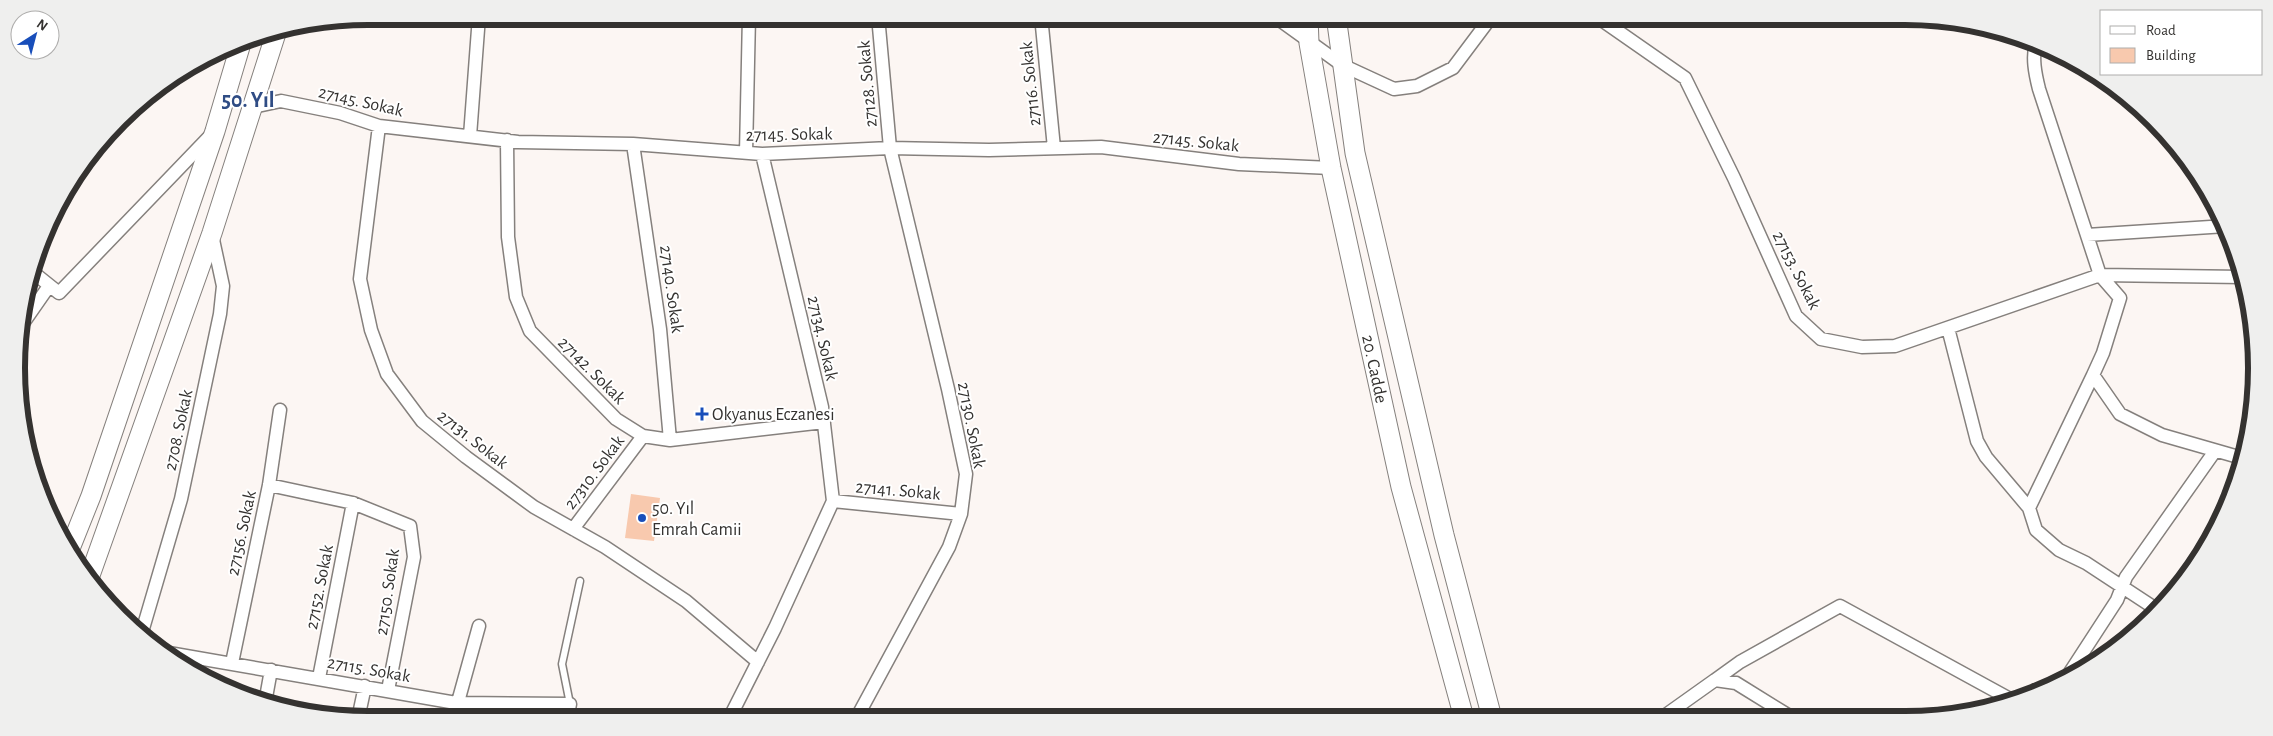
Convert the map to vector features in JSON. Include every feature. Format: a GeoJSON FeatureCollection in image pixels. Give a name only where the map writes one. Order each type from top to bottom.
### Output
{"type":"FeatureCollection","features":[{"type":"Feature","properties":{"kind":"main road","name":"20. Cadde"},"geometry":{"type":"LineString","coordinates":[[1308,25],[1309,43],[1330,168],[1401,487],[1462,711]]}},
{"type":"Feature","properties":{"kind":"main road"},"geometry":{"type":"LineString","coordinates":[[1337,25],[1355,153],[1444,535],[1490,711]]}},
{"type":"Feature","properties":{"kind":"main road"},"geometry":{"type":"LineString","coordinates":[[92,571],[212,233],[274,38]]}},
{"type":"Feature","properties":{"kind":"main road"},"geometry":{"type":"LineString","coordinates":[[73,542],[94,487],[216,131],[239,50]]}},
{"type":"Feature","properties":{"kind":"street"},"geometry":{"type":"LineString","coordinates":[[470,136],[478,25]]}},
{"type":"Feature","properties":{"kind":"street"},"geometry":{"type":"LineString","coordinates":[[746,153],[749,25]]}},
{"type":"Feature","properties":{"kind":"street","name":"27128. Sokak"},"geometry":{"type":"LineString","coordinates":[[879,25],[890,148]]}},
{"type":"Feature","properties":{"kind":"street","name":"27116. Sokak"},"geometry":{"type":"LineString","coordinates":[[1042,25],[1054,148]]}},
{"type":"Feature","properties":{"kind":"street"},"geometry":{"type":"LineString","coordinates":[[1286,25],[1342,65],[1394,89],[1417,86],[1453,68],[1485,25]]}},
{"type":"Feature","properties":{"kind":"street","name":"27153. Sokak"},"geometry":{"type":"LineString","coordinates":[[1609,25],[1685,78],[1734,178],[1796,316],[1821,339],[1862,347],[1894,346],[2100,275],[2235,277]]}},
{"type":"Feature","properties":{"kind":"street"},"geometry":{"type":"LineString","coordinates":[[2030,508],[2103,352],[2120,298],[2100,275],[2039,89],[2035,70],[2034,50]]}},
{"type":"Feature","properties":{"kind":"street","name":"27145. Sokak"},"geometry":{"type":"LineString","coordinates":[[253,107],[281,101],[340,113],[379,126],[507,140],[633,144],[762,154],[890,148],[1100,147],[1239,164],[1330,168]]}},
{"type":"Feature","properties":{"kind":"street","name":"27131. Sokak"},"geometry":{"type":"LineString","coordinates":[[379,126],[360,279],[371,330],[387,374],[422,421],[466,457],[534,507],[573,529],[686,601],[758,662]]}},
{"type":"Feature","properties":{"kind":"street"},"geometry":{"type":"LineString","coordinates":[[29,318],[54,290],[216,131]]}},
{"type":"Feature","properties":{"kind":"street","name":"27142. Sokak"},"geometry":{"type":"LineString","coordinates":[[507,140],[509,246],[516,297],[530,331],[616,419],[644,436],[670,440],[824,422]]}},
{"type":"Feature","properties":{"kind":"street","name":"27140. Sokak"},"geometry":{"type":"LineString","coordinates":[[633,144],[660,330],[670,440]]}},
{"type":"Feature","properties":{"kind":"street","name":"27130. Sokak"},"geometry":{"type":"LineString","coordinates":[[860,711],[949,547],[961,514],[966,474],[948,389],[890,148]]}},
{"type":"Feature","properties":{"kind":"street","name":"27134. Sokak"},"geometry":{"type":"LineString","coordinates":[[762,154],[824,422],[832,501]]}},
{"type":"Feature","properties":{"kind":"street"},"geometry":{"type":"LineString","coordinates":[[2087,235],[2218,227]]}},
{"type":"Feature","properties":{"kind":"street","name":"2708. Sokak"},"geometry":{"type":"LineString","coordinates":[[143,627],[181,499],[220,314],[223,286],[212,233]]}},
{"type":"Feature","properties":{"kind":"street"},"geometry":{"type":"LineString","coordinates":[[38,276],[54,290]]}},
{"type":"Feature","properties":{"kind":"street"},"geometry":{"type":"LineString","coordinates":[[1948,328],[1977,441],[1986,457],[2030,508],[2036,530],[2059,550],[2086,562],[2152,607]]}},
{"type":"Feature","properties":{"kind":"street"},"geometry":{"type":"LineString","coordinates":[[2093,375],[2120,414],[2162,436],[2236,456]]}},
{"type":"Feature","properties":{"kind":"street","name":"27156. Sokak"},"geometry":{"type":"LineString","coordinates":[[232,663],[269,484],[280,410]]}},
{"type":"Feature","properties":{"kind":"street","name":"27310. Sokak"},"geometry":{"type":"LineString","coordinates":[[573,529],[644,436]]}},
{"type":"Feature","properties":{"kind":"street"},"geometry":{"type":"LineString","coordinates":[[2074,666],[2117,600],[2126,577],[2215,451]]}},
{"type":"Feature","properties":{"kind":"street","name":"27150. Sokak"},"geometry":{"type":"LineString","coordinates":[[269,484],[352,503],[410,526],[414,557],[388,690]]}},
{"type":"Feature","properties":{"kind":"street"},"geometry":{"type":"LineString","coordinates":[[733,711],[758,662],[832,501]]}},
{"type":"Feature","properties":{"kind":"street","name":"27141. Sokak"},"geometry":{"type":"LineString","coordinates":[[832,501],[961,514]]}},
{"type":"Feature","properties":{"kind":"street","name":"27152. Sokak"},"geometry":{"type":"LineString","coordinates":[[319,678],[352,503]]}},
{"type":"Feature","properties":{"kind":"street"},"geometry":{"type":"LineString","coordinates":[[1671,711],[1740,662],[1840,606],[2005,696]]}},
{"type":"Feature","properties":{"kind":"street"},"geometry":{"type":"LineString","coordinates":[[454,711],[479,626]]}},
{"type":"Feature","properties":{"kind":"street","name":"27115. Sokak"},"geometry":{"type":"LineString","coordinates":[[180,655],[456,702],[570,704]]}},
{"type":"Feature","properties":{"kind":"street"},"geometry":{"type":"LineString","coordinates":[[266,695],[271,670]]}},
{"type":"Feature","properties":{"kind":"street"},"geometry":{"type":"LineString","coordinates":[[1715,680],[1736,683],[1781,711]]}},
{"type":"Feature","properties":{"kind":"street"},"geometry":{"type":"LineString","coordinates":[[360,711],[365,686]]}},
{"type":"Feature","properties":{"kind":"street"},"geometry":{"type":"LineString","coordinates":[[569,711],[570,704]]}},
{"type":"Feature","properties":{"kind":"lane"},"geometry":{"type":"LineString","coordinates":[[570,704],[562,664],[580,581]]}},
{"type":"Feature","properties":{"kind":"building","name":"50. Yıl Emrah Camii"},"geometry":{"type":"Polygon","coordinates":[[[631,494],[660,498],[654,541],[625,538],[631,494]]]}},
{"type":"Feature","properties":{"kind":"place","name":"Okyanus Eczanesi"},"geometry":{"type":"Point","coordinates":[702,414]}},
{"type":"Feature","properties":{"kind":"place","name":"50. Yıl Emrah Camii"},"geometry":{"type":"Point","coordinates":[642,518]}},
{"type":"Feature","properties":{"kind":"district","name":"50. Yıl"},"geometry":{"type":"Point","coordinates":[248,99]}}]}
